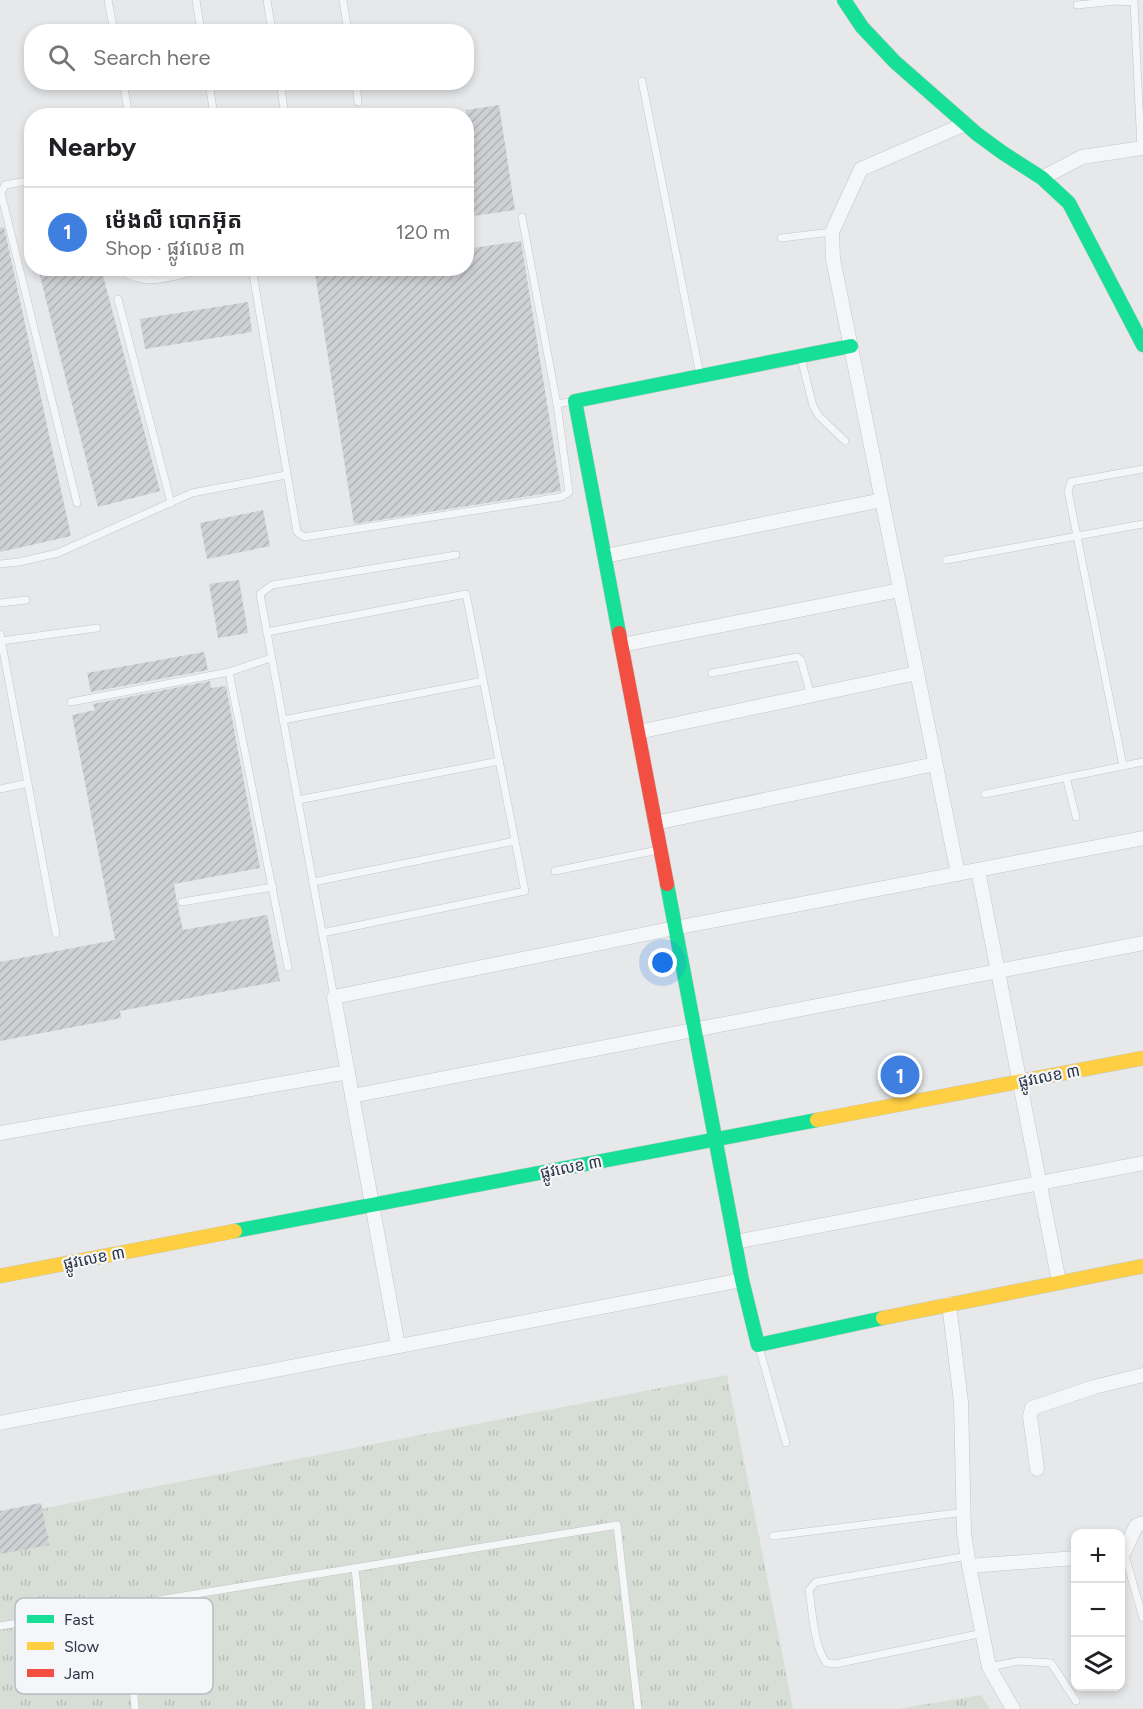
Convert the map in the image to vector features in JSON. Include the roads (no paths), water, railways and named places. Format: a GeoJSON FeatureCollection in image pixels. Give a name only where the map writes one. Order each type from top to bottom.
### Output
{"type":"FeatureCollection","features":[{"type":"Feature","properties":{"kind":"street"},"geometry":{"type":"LineString","coordinates":[[844,0],[853,17],[883,50],[965,124],[998,150],[1044,177],[1056,187],[1069,203],[1143,345]]}},
{"type":"Feature","properties":{"kind":"street"},"geometry":{"type":"LineString","coordinates":[[958,874],[833,259],[832,232],[861,169],[965,124]]}},
{"type":"Feature","properties":{"kind":"street"},"geometry":{"type":"LineString","coordinates":[[1044,177],[1082,157],[1142,148]]}},
{"type":"Feature","properties":{"kind":"street"},"geometry":{"type":"LineString","coordinates":[[851,346],[575,401],[742,1280],[758,1345],[1143,1266]]}},
{"type":"Feature","properties":{"kind":"street"},"geometry":{"type":"LineString","coordinates":[[605,556],[882,500]]}},
{"type":"Feature","properties":{"kind":"street"},"geometry":{"type":"LineString","coordinates":[[622,645],[900,590]]}},
{"type":"Feature","properties":{"kind":"street"},"geometry":{"type":"LineString","coordinates":[[638,732],[917,673]]}},
{"type":"Feature","properties":{"kind":"street"},"geometry":{"type":"LineString","coordinates":[[655,823],[936,764]]}},
{"type":"Feature","properties":{"kind":"street"},"geometry":{"type":"LineString","coordinates":[[398,1346],[334,997],[675,928],[1143,838]]}},
{"type":"Feature","properties":{"kind":"street"},"geometry":{"type":"LineString","coordinates":[[978,870],[1059,1282]]}},
{"type":"Feature","properties":{"kind":"street"},"geometry":{"type":"LineString","coordinates":[[352,1096],[1143,943]]}},
{"type":"Feature","properties":{"kind":"street","name":"ផ្លូវលេខ ៣"},"geometry":{"type":"LineString","coordinates":[[0,1276],[1143,1058]]}},
{"type":"Feature","properties":{"kind":"street"},"geometry":{"type":"LineString","coordinates":[[0,1133],[348,1072]]}},
{"type":"Feature","properties":{"kind":"street"},"geometry":{"type":"LineString","coordinates":[[735,1242],[1143,1163]]}},
{"type":"Feature","properties":{"kind":"street"},"geometry":{"type":"LineString","coordinates":[[0,1423],[742,1280]]}},
{"type":"Feature","properties":{"kind":"street"},"geometry":{"type":"LineString","coordinates":[[949,1304],[961,1402],[964,1533],[968,1561],[989,1667],[1013,1709]]}},
{"type":"Feature","properties":{"kind":"street"},"geometry":{"type":"LineString","coordinates":[[1037,1469],[1029,1416],[1032,1408],[1094,1387],[1143,1375]]}},
{"type":"Feature","properties":{"kind":"street"},"geometry":{"type":"LineString","coordinates":[[1125,1546],[1136,1526],[1143,1523]]}},
{"type":"Feature","properties":{"kind":"street"},"geometry":{"type":"LineString","coordinates":[[968,1561],[1071,1558]]}},
{"type":"Feature","properties":{"kind":"lane"},"geometry":{"type":"LineString","coordinates":[[108,0],[112,24]]}},
{"type":"Feature","properties":{"kind":"lane"},"geometry":{"type":"LineString","coordinates":[[196,0],[200,24]]}},
{"type":"Feature","properties":{"kind":"lane"},"geometry":{"type":"LineString","coordinates":[[267,0],[271,24]]}},
{"type":"Feature","properties":{"kind":"lane"},"geometry":{"type":"LineString","coordinates":[[343,0],[347,24]]}},
{"type":"Feature","properties":{"kind":"lane"},"geometry":{"type":"LineString","coordinates":[[1077,5],[1116,1],[1134,2],[1142,148]]}},
{"type":"Feature","properties":{"kind":"lane"},"geometry":{"type":"LineString","coordinates":[[642,81],[700,375]]}},
{"type":"Feature","properties":{"kind":"lane"},"geometry":{"type":"LineString","coordinates":[[124,90],[128,108]]}},
{"type":"Feature","properties":{"kind":"lane"},"geometry":{"type":"LineString","coordinates":[[209,90],[213,108]]}},
{"type":"Feature","properties":{"kind":"lane"},"geometry":{"type":"LineString","coordinates":[[281,90],[284,108]]}},
{"type":"Feature","properties":{"kind":"lane"},"geometry":{"type":"LineString","coordinates":[[357,90],[358,102]]}},
{"type":"Feature","properties":{"kind":"lane"},"geometry":{"type":"LineString","coordinates":[[24,181],[5,185],[1,193],[77,503]]}},
{"type":"Feature","properties":{"kind":"lane"},"geometry":{"type":"LineString","coordinates":[[253,276],[297,532],[304,537],[561,497],[569,492],[557,404],[522,217]]}},
{"type":"Feature","properties":{"kind":"lane"},"geometry":{"type":"LineString","coordinates":[[781,238],[832,232]]}},
{"type":"Feature","properties":{"kind":"lane"},"geometry":{"type":"LineString","coordinates":[[130,276],[135,280],[148,281],[171,276]]}},
{"type":"Feature","properties":{"kind":"lane"},"geometry":{"type":"LineString","coordinates":[[118,299],[171,503]]}},
{"type":"Feature","properties":{"kind":"lane"},"geometry":{"type":"LineString","coordinates":[[800,356],[813,406],[819,416],[845,441]]}},
{"type":"Feature","properties":{"kind":"lane"},"geometry":{"type":"LineString","coordinates":[[557,404],[575,401]]}},
{"type":"Feature","properties":{"kind":"lane"},"geometry":{"type":"LineString","coordinates":[[1123,766],[1068,491],[1071,482],[1143,469]]}},
{"type":"Feature","properties":{"kind":"lane"},"geometry":{"type":"LineString","coordinates":[[0,564],[58,553],[192,493],[286,475]]}},
{"type":"Feature","properties":{"kind":"lane"},"geometry":{"type":"LineString","coordinates":[[946,560],[1143,524]]}},
{"type":"Feature","properties":{"kind":"lane"},"geometry":{"type":"LineString","coordinates":[[334,997],[260,594],[272,585],[456,555]]}},
{"type":"Feature","properties":{"kind":"lane"},"geometry":{"type":"LineString","coordinates":[[267,632],[466,594],[525,891],[322,933]]}},
{"type":"Feature","properties":{"kind":"lane"},"geometry":{"type":"LineString","coordinates":[[0,603],[26,600]]}},
{"type":"Feature","properties":{"kind":"lane"},"geometry":{"type":"LineString","coordinates":[[56,934],[1,637],[97,628]]}},
{"type":"Feature","properties":{"kind":"lane"},"geometry":{"type":"LineString","coordinates":[[712,673],[797,657],[801,660],[811,696]]}},
{"type":"Feature","properties":{"kind":"lane"},"geometry":{"type":"LineString","coordinates":[[71,702],[229,672],[271,658]]}},
{"type":"Feature","properties":{"kind":"lane"},"geometry":{"type":"LineString","coordinates":[[229,672],[288,967]]}},
{"type":"Feature","properties":{"kind":"lane"},"geometry":{"type":"LineString","coordinates":[[283,720],[483,681]]}},
{"type":"Feature","properties":{"kind":"lane"},"geometry":{"type":"LineString","coordinates":[[298,800],[499,761]]}},
{"type":"Feature","properties":{"kind":"lane"},"geometry":{"type":"LineString","coordinates":[[985,794],[1143,762]]}},
{"type":"Feature","properties":{"kind":"lane"},"geometry":{"type":"LineString","coordinates":[[1066,777],[1076,818]]}},
{"type":"Feature","properties":{"kind":"lane"},"geometry":{"type":"LineString","coordinates":[[0,789],[28,783]]}},
{"type":"Feature","properties":{"kind":"lane"},"geometry":{"type":"LineString","coordinates":[[313,882],[515,841]]}},
{"type":"Feature","properties":{"kind":"lane"},"geometry":{"type":"LineString","coordinates":[[555,871],[660,849]]}},
{"type":"Feature","properties":{"kind":"lane"},"geometry":{"type":"LineString","coordinates":[[182,903],[273,887]]}},
{"type":"Feature","properties":{"kind":"lane"},"geometry":{"type":"LineString","coordinates":[[758,1345],[786,1443]]}},
{"type":"Feature","properties":{"kind":"lane"},"geometry":{"type":"LineString","coordinates":[[773,1536],[964,1512]]}},
{"type":"Feature","properties":{"kind":"lane"},"geometry":{"type":"LineString","coordinates":[[170,1598],[617,1526],[638,1709]]}},
{"type":"Feature","properties":{"kind":"lane"},"geometry":{"type":"LineString","coordinates":[[968,1561],[816,1582],[809,1590],[818,1646],[826,1663],[836,1664],[982,1633]]}},
{"type":"Feature","properties":{"kind":"lane"},"geometry":{"type":"LineString","coordinates":[[1125,1561],[1143,1618]]}},
{"type":"Feature","properties":{"kind":"lane"},"geometry":{"type":"LineString","coordinates":[[356,1568],[369,1709]]}},
{"type":"Feature","properties":{"kind":"lane"},"geometry":{"type":"LineString","coordinates":[[0,1626],[15,1624]]}},
{"type":"Feature","properties":{"kind":"lane"},"geometry":{"type":"LineString","coordinates":[[989,1667],[1019,1661],[1051,1663],[1076,1701]]}},
{"type":"Feature","properties":{"kind":"lane"},"geometry":{"type":"LineString","coordinates":[[134,1694],[135,1709]]}},
{"type":"Feature","properties":{"kind":"place","name":"ម៉េងលី បោកអ៊ុត"},"geometry":{"type":"Point","coordinates":[900,1075]}}]}
